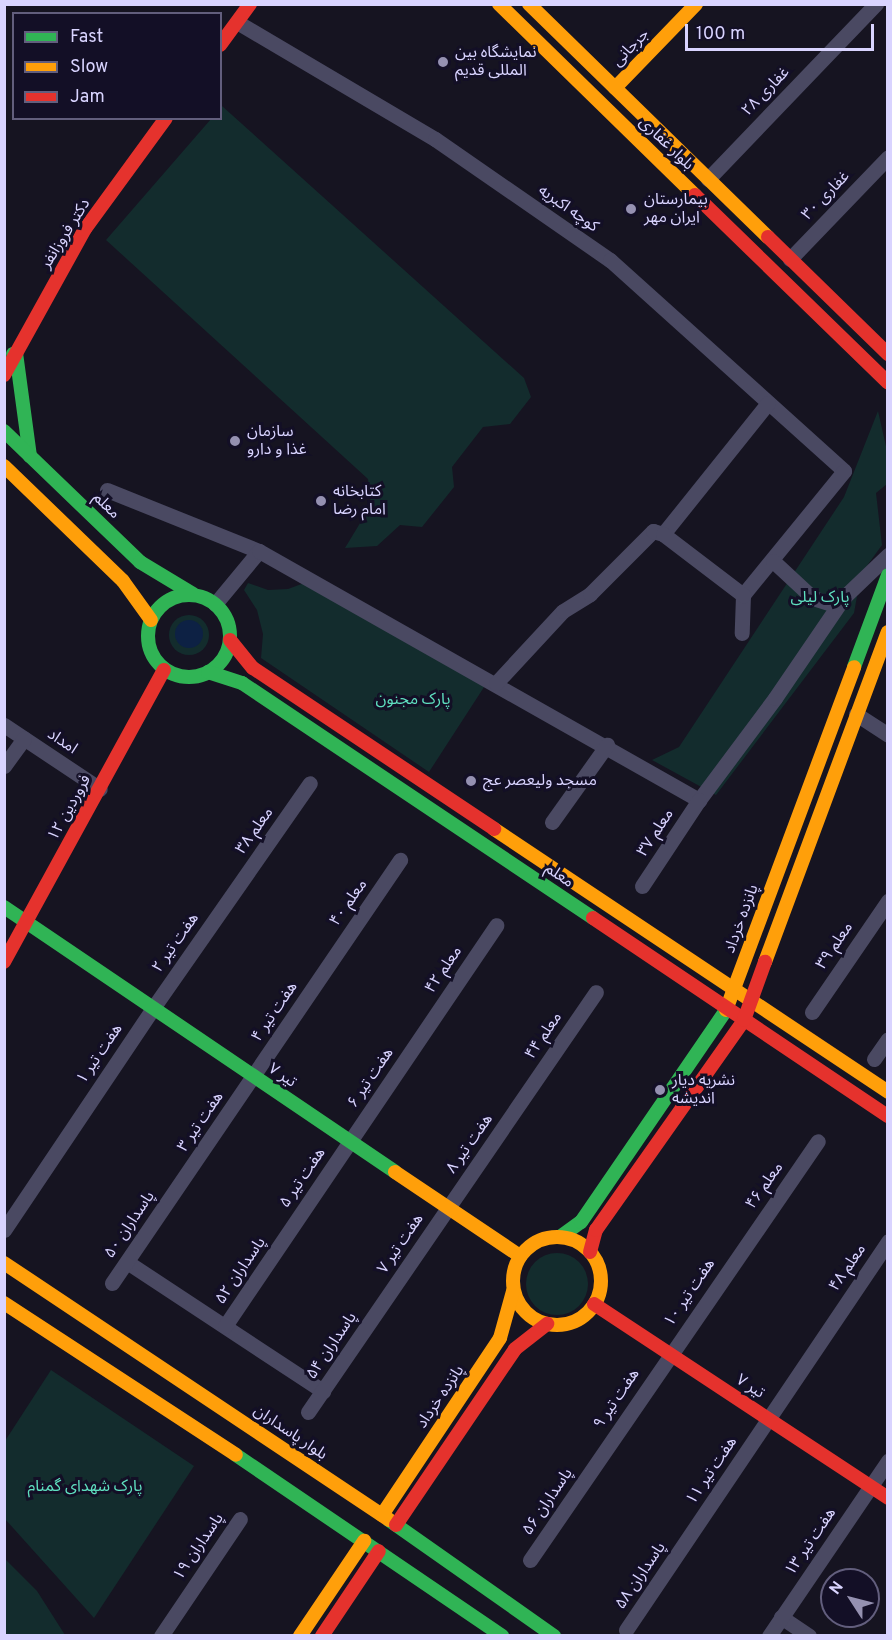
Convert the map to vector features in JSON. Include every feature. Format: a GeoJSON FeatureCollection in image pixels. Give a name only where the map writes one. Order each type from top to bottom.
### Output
{"type":"FeatureCollection","features":[{"type":"Feature","properties":{"kind":"main road"},"geometry":{"type":"LineString","coordinates":[[222,42],[250,4]]}},
{"type":"Feature","properties":{"kind":"main road","name":"بلوار غفاری"},"geometry":{"type":"LineString","coordinates":[[499,4],[888,383]]}},
{"type":"Feature","properties":{"kind":"main road","name":"بلوار غفاری"},"geometry":{"type":"LineString","coordinates":[[529,4],[888,354]]}},
{"type":"Feature","properties":{"kind":"main road","name":"جرجانی"},"geometry":{"type":"LineString","coordinates":[[615,88],[696,4]]}},
{"type":"Feature","properties":{"kind":"main road","name":"دکتر فروزانفر"},"geometry":{"type":"LineString","coordinates":[[4,375],[10,354],[85,230],[165,120]]}},
{"type":"Feature","properties":{"kind":"main road"},"geometry":{"type":"LineString","coordinates":[[10,354],[30,456]]}},
{"type":"Feature","properties":{"kind":"main road","name":"معلم"},"geometry":{"type":"LineString","coordinates":[[4,431],[140,561],[193,594]]}},
{"type":"Feature","properties":{"kind":"main road"},"geometry":{"type":"LineString","coordinates":[[4,466],[123,581],[151,620]]}},
{"type":"Feature","properties":{"kind":"main road"},"geometry":{"type":"LineString","coordinates":[[4,487],[25,486]]}},
{"type":"Feature","properties":{"kind":"main road","name":"پانزده خرداد"},"geometry":{"type":"LineString","coordinates":[[560,1237],[581,1222],[727,1008],[888,575]]}},
{"type":"Feature","properties":{"kind":"main road"},"geometry":{"type":"LineString","coordinates":[[193,594],[215,604],[228,624],[230,640],[225,656],[207,672],[184,677],[164,670],[149,648],[151,620],[163,603],[177,596],[193,594]]}},
{"type":"Feature","properties":{"kind":"main road"},"geometry":{"type":"LineString","coordinates":[[590,1252],[560,1237],[538,1241],[520,1256],[512,1279],[513,1291],[524,1312],[547,1324],[578,1320],[594,1304],[601,1283],[590,1252],[596,1230],[744,1020],[888,632]]}},
{"type":"Feature","properties":{"kind":"main road","name":"معلم"},"geometry":{"type":"LineString","coordinates":[[230,640],[253,668],[888,1092]]}},
{"type":"Feature","properties":{"kind":"main road","name":"۱۲ فروردین"},"geometry":{"type":"LineString","coordinates":[[4,962],[164,670]]}},
{"type":"Feature","properties":{"kind":"main road","name":"معلم"},"geometry":{"type":"LineString","coordinates":[[207,672],[242,683],[888,1116]]}},
{"type":"Feature","properties":{"kind":"main road","name":"۷ تیر"},"geometry":{"type":"LineString","coordinates":[[4,908],[520,1256]]}},
{"type":"Feature","properties":{"kind":"main road","name":"بلوار پاسداران"},"geometry":{"type":"LineString","coordinates":[[4,1263],[373,1528],[379,1551],[502,1635]]}},
{"type":"Feature","properties":{"kind":"main road","name":"پانزده خرداد"},"geometry":{"type":"LineString","coordinates":[[300,1635],[500,1338],[513,1291]]}},
{"type":"Feature","properties":{"kind":"main road","name":"بلوار پاسداران"},"geometry":{"type":"LineString","coordinates":[[4,1303],[373,1528],[396,1525],[554,1635]]}},
{"type":"Feature","properties":{"kind":"main road","name":"۷ تیر"},"geometry":{"type":"LineString","coordinates":[[594,1304],[888,1498]]}},
{"type":"Feature","properties":{"kind":"main road","name":"پانزده خرداد"},"geometry":{"type":"LineString","coordinates":[[379,1551],[515,1349],[547,1324]]}},
{"type":"Feature","properties":{"kind":"main road"},"geometry":{"type":"LineString","coordinates":[[322,1635],[379,1551]]}},
{"type":"Feature","properties":{"kind":"street","name":"غفاری ۲۸"},"geometry":{"type":"LineString","coordinates":[[708,179],[876,4]]}},
{"type":"Feature","properties":{"kind":"street","name":"کوچه اکبریه"},"geometry":{"type":"LineString","coordinates":[[237,22],[435,139],[610,260],[844,471],[773,561]]}},
{"type":"Feature","properties":{"kind":"street","name":"غفاری ۳۰"},"geometry":{"type":"LineString","coordinates":[[790,259],[888,157]]}},
{"type":"Feature","properties":{"kind":"street"},"geometry":{"type":"LineString","coordinates":[[663,534],[768,403]]}},
{"type":"Feature","properties":{"kind":"street"},"geometry":{"type":"LineString","coordinates":[[106,490],[259,551],[607,745],[699,800]]}},
{"type":"Feature","properties":{"kind":"street"},"geometry":{"type":"LineString","coordinates":[[496,683],[563,611],[590,594],[646,535],[653,531],[663,534],[743,595]]}},
{"type":"Feature","properties":{"kind":"street"},"geometry":{"type":"LineString","coordinates":[[215,604],[259,551]]}},
{"type":"Feature","properties":{"kind":"street","name":"معلم ۳۷"},"geometry":{"type":"LineString","coordinates":[[642,886],[699,800],[775,698],[837,606],[888,555]]}},
{"type":"Feature","properties":{"kind":"street"},"geometry":{"type":"LineString","coordinates":[[742,633],[743,595],[773,561],[813,598],[837,606]]}},
{"type":"Feature","properties":{"kind":"street"},"geometry":{"type":"LineString","coordinates":[[856,714],[888,735]]}},
{"type":"Feature","properties":{"kind":"street","name":"امداد"},"geometry":{"type":"LineString","coordinates":[[4,724],[100,789]]}},
{"type":"Feature","properties":{"kind":"street"},"geometry":{"type":"LineString","coordinates":[[4,766],[24,738]]}},
{"type":"Feature","properties":{"kind":"street"},"geometry":{"type":"LineString","coordinates":[[552,822],[607,745]]}},
{"type":"Feature","properties":{"kind":"street","name":"معلم ۳۸"},"geometry":{"type":"LineString","coordinates":[[229,899],[310,783]]}},
{"type":"Feature","properties":{"kind":"street","name":"معلم ۴۰"},"geometry":{"type":"LineString","coordinates":[[326,967],[400,860]]}},
{"type":"Feature","properties":{"kind":"street","name":"هفت تیر ۲"},"geometry":{"type":"LineString","coordinates":[[153,1008],[229,899]]}},
{"type":"Feature","properties":{"kind":"street","name":"معلم ۳۹"},"geometry":{"type":"LineString","coordinates":[[812,1012],[888,901]]}},
{"type":"Feature","properties":{"kind":"street","name":"معلم ۴۲"},"geometry":{"type":"LineString","coordinates":[[422,1035],[496,925]]}},
{"type":"Feature","properties":{"kind":"street","name":"هفت تیر ۴"},"geometry":{"type":"LineString","coordinates":[[253,1077],[326,967]]}},
{"type":"Feature","properties":{"kind":"street","name":"معلم ۴۴"},"geometry":{"type":"LineString","coordinates":[[521,1101],[596,992]]}},
{"type":"Feature","properties":{"kind":"street","name":"هفت تیر ۱"},"geometry":{"type":"LineString","coordinates":[[4,1230],[153,1008]]}},
{"type":"Feature","properties":{"kind":"street","name":"هفت تیر ۶"},"geometry":{"type":"LineString","coordinates":[[350,1141],[422,1035]]}},
{"type":"Feature","properties":{"kind":"street"},"geometry":{"type":"LineString","coordinates":[[874,1059],[888,1039]]}},
{"type":"Feature","properties":{"kind":"street","name":"هفت تیر ۳"},"geometry":{"type":"LineString","coordinates":[[178,1188],[253,1077]]}},
{"type":"Feature","properties":{"kind":"street","name":"هفت تیر ۸"},"geometry":{"type":"LineString","coordinates":[[448,1207],[521,1101]]}},
{"type":"Feature","properties":{"kind":"street","name":"هفت تیر ۵"},"geometry":{"type":"LineString","coordinates":[[286,1235],[350,1141]]}},
{"type":"Feature","properties":{"kind":"street","name":"معلم ۴۶"},"geometry":{"type":"LineString","coordinates":[[740,1251],[818,1141]]}},
{"type":"Feature","properties":{"kind":"street","name":"پاسداران ۵۰"},"geometry":{"type":"LineString","coordinates":[[112,1283],[178,1188]]}},
{"type":"Feature","properties":{"kind":"street","name":"هفت تیر ۷"},"geometry":{"type":"LineString","coordinates":[[384,1300],[448,1207]]}},
{"type":"Feature","properties":{"kind":"street","name":"پاسداران ۵۲"},"geometry":{"type":"LineString","coordinates":[[225,1326],[286,1235]]}},
{"type":"Feature","properties":{"kind":"street","name":"معلم ۴۸"},"geometry":{"type":"LineString","coordinates":[[768,1419],[888,1241]]}},
{"type":"Feature","properties":{"kind":"street","name":"هفت تیر ۱۰"},"geometry":{"type":"LineString","coordinates":[[670,1354],[740,1251]]}},
{"type":"Feature","properties":{"kind":"street"},"geometry":{"type":"LineString","coordinates":[[128,1262],[323,1391]]}},
{"type":"Feature","properties":{"kind":"street","name":"پاسداران ۵۴"},"geometry":{"type":"LineString","coordinates":[[308,1412],[384,1300]]}},
{"type":"Feature","properties":{"kind":"street","name":"هفت تیر ۹"},"geometry":{"type":"LineString","coordinates":[[595,1465],[670,1354]]}},
{"type":"Feature","properties":{"kind":"street","name":"هفت تیر ۱۱"},"geometry":{"type":"LineString","coordinates":[[686,1543],[768,1419]]}},
{"type":"Feature","properties":{"kind":"street","name":"هفت تیر ۱۳"},"geometry":{"type":"LineString","coordinates":[[769,1635],[888,1461]]}},
{"type":"Feature","properties":{"kind":"street","name":"پاسداران ۵۶"},"geometry":{"type":"LineString","coordinates":[[531,1560],[595,1465]]}},
{"type":"Feature","properties":{"kind":"street","name":"پاسداران ۱۹"},"geometry":{"type":"LineString","coordinates":[[161,1635],[240,1519]]}},
{"type":"Feature","properties":{"kind":"street","name":"پاسداران ۵۸"},"geometry":{"type":"LineString","coordinates":[[626,1630],[686,1543]]}},
{"type":"Feature","properties":{"kind":"street"},"geometry":{"type":"LineString","coordinates":[[782,1617],[809,1635]]}},
{"type":"Feature","properties":{"kind":"green space"},"geometry":{"type":"Polygon","coordinates":[[[222,106],[524,378],[531,397],[510,424],[483,427],[452,467],[454,487],[422,527],[400,525],[377,546],[345,548],[371,505],[368,479],[106,240],[210,120],[222,120],[222,106]]]}},
{"type":"Feature","properties":{"kind":"green space","name":"پارک لیلی"},"geometry":{"type":"Polygon","coordinates":[[[878,411],[888,455],[887,484],[876,493],[882,545],[861,574],[854,613],[716,795],[652,760],[679,747],[844,497],[878,411]]]}},
{"type":"Feature","properties":{"kind":"green space","name":"پارک مجنون"},"geometry":{"type":"Polygon","coordinates":[[[307,582],[486,684],[429,772],[261,658],[263,634],[257,610],[244,590],[248,583],[268,590],[288,589],[307,582]]]}},
{"type":"Feature","properties":{"kind":"green space"},"geometry":{"type":"Polygon","coordinates":[[[189,615],[197,616],[203,621],[208,627],[208,643],[203,649],[197,654],[189,655],[181,654],[175,649],[170,643],[169,635],[170,627],[175,621],[181,616],[189,615]]]}},
{"type":"Feature","properties":{"kind":"green space"},"geometry":{"type":"Polygon","coordinates":[[[551,1253],[563,1253],[579,1262],[586,1272],[588,1284],[586,1296],[579,1306],[563,1315],[551,1315],[540,1310],[531,1301],[526,1290],[526,1278],[531,1267],[540,1258],[551,1253]]]}},
{"type":"Feature","properties":{"kind":"green space","name":"پارک شهدای گمنام"},"geometry":{"type":"Polygon","coordinates":[[[51,1370],[194,1466],[94,1618],[5,1519],[5,1441],[51,1370]]]}},
{"type":"Feature","properties":{"kind":"green space"},"geometry":{"type":"Polygon","coordinates":[[[4,1558],[37,1591],[65,1635],[5,1635],[4,1558]]]}},
{"type":"Feature","properties":{"kind":"water"},"geometry":{"type":"Polygon","coordinates":[[[189,620],[199,624],[203,634],[199,644],[189,648],[179,644],[175,634],[179,624],[189,620]]]}},
{"type":"Feature","properties":{"kind":"traffic: fast"},"geometry":{"type":"LineString","coordinates":[[13,354],[16,353],[30,456]]}},
{"type":"Feature","properties":{"kind":"traffic: fast"},"geometry":{"type":"LineString","coordinates":[[4,431],[140,562],[193,594]]}},
{"type":"Feature","properties":{"kind":"traffic: fast"},"geometry":{"type":"LineString","coordinates":[[854,667],[888,575]]}},
{"type":"Feature","properties":{"kind":"traffic: fast"},"geometry":{"type":"LineString","coordinates":[[189,595],[205,598],[218,607],[227,620],[230,636],[227,652],[218,665],[205,674],[189,677],[173,674],[160,665],[151,652],[148,636],[151,620],[160,607],[173,598],[189,595]]}},
{"type":"Feature","properties":{"kind":"traffic: fast"},"geometry":{"type":"LineString","coordinates":[[208,672],[242,683],[593,918]]}},
{"type":"Feature","properties":{"kind":"traffic: fast"},"geometry":{"type":"LineString","coordinates":[[4,907],[395,1172]]}},
{"type":"Feature","properties":{"kind":"traffic: fast"},"geometry":{"type":"LineString","coordinates":[[560,1237],[581,1222],[726,1010]]}},
{"type":"Feature","properties":{"kind":"traffic: fast"},"geometry":{"type":"LineString","coordinates":[[236,1455],[502,1636]]}},
{"type":"Feature","properties":{"kind":"traffic: fast"},"geometry":{"type":"LineString","coordinates":[[389,1520],[554,1636]]}},
{"type":"Feature","properties":{"kind":"traffic: slow"},"geometry":{"type":"LineString","coordinates":[[499,4],[695,195]]}},
{"type":"Feature","properties":{"kind":"traffic: slow"},"geometry":{"type":"LineString","coordinates":[[529,4],[768,237]]}},
{"type":"Feature","properties":{"kind":"traffic: slow"},"geometry":{"type":"LineString","coordinates":[[615,88],[696,4]]}},
{"type":"Feature","properties":{"kind":"traffic: slow"},"geometry":{"type":"LineString","coordinates":[[4,466],[123,581],[151,620]]}},
{"type":"Feature","properties":{"kind":"traffic: slow"},"geometry":{"type":"LineString","coordinates":[[765,962],[888,632]]}},
{"type":"Feature","properties":{"kind":"traffic: slow"},"geometry":{"type":"LineString","coordinates":[[726,1010],[854,667]]}},
{"type":"Feature","properties":{"kind":"traffic: slow"},"geometry":{"type":"LineString","coordinates":[[494,829],[888,1092]]}},
{"type":"Feature","properties":{"kind":"traffic: slow"},"geometry":{"type":"LineString","coordinates":[[395,1172],[520,1256]]}},
{"type":"Feature","properties":{"kind":"traffic: slow"},"geometry":{"type":"LineString","coordinates":[[557,1237],[574,1240],[588,1250],[598,1264],[601,1281],[598,1298],[588,1312],[574,1322],[557,1325],[540,1322],[526,1312],[516,1298],[513,1281],[516,1264],[526,1250],[540,1240],[557,1237]]}},
{"type":"Feature","properties":{"kind":"traffic: slow"},"geometry":{"type":"LineString","coordinates":[[4,1263],[389,1520]]}},
{"type":"Feature","properties":{"kind":"traffic: slow"},"geometry":{"type":"LineString","coordinates":[[382,1515],[500,1338],[513,1291]]}},
{"type":"Feature","properties":{"kind":"traffic: slow"},"geometry":{"type":"LineString","coordinates":[[4,1303],[236,1455]]}},
{"type":"Feature","properties":{"kind":"traffic: slow"},"geometry":{"type":"LineString","coordinates":[[300,1636],[364,1541]]}},
{"type":"Feature","properties":{"kind":"traffic: jam"},"geometry":{"type":"LineString","coordinates":[[222,42],[250,4]]}},
{"type":"Feature","properties":{"kind":"traffic: jam"},"geometry":{"type":"LineString","coordinates":[[4,375],[85,229],[165,120]]}},
{"type":"Feature","properties":{"kind":"traffic: jam"},"geometry":{"type":"LineString","coordinates":[[695,195],[888,383]]}},
{"type":"Feature","properties":{"kind":"traffic: jam"},"geometry":{"type":"LineString","coordinates":[[768,237],[888,354]]}},
{"type":"Feature","properties":{"kind":"traffic: jam"},"geometry":{"type":"LineString","coordinates":[[230,640],[253,668],[494,829]]}},
{"type":"Feature","properties":{"kind":"traffic: jam"},"geometry":{"type":"LineString","coordinates":[[4,962],[164,670]]}},
{"type":"Feature","properties":{"kind":"traffic: jam"},"geometry":{"type":"LineString","coordinates":[[593,918],[888,1116]]}},
{"type":"Feature","properties":{"kind":"traffic: jam"},"geometry":{"type":"LineString","coordinates":[[590,1252],[596,1230],[744,1020],[765,962]]}},
{"type":"Feature","properties":{"kind":"traffic: jam"},"geometry":{"type":"LineString","coordinates":[[594,1304],[888,1498]]}},
{"type":"Feature","properties":{"kind":"traffic: jam"},"geometry":{"type":"LineString","coordinates":[[396,1525],[515,1349],[547,1324]]}},
{"type":"Feature","properties":{"kind":"traffic: jam"},"geometry":{"type":"LineString","coordinates":[[322,1636],[379,1551]]}},
{"type":"Feature","properties":{"kind":"place","name":"نمایشگاه بین المللی قدیم"},"geometry":{"type":"Point","coordinates":[443,62]}},
{"type":"Feature","properties":{"kind":"place","name":"بیمارستان ایران مهر"},"geometry":{"type":"Point","coordinates":[631,209]}},
{"type":"Feature","properties":{"kind":"place","name":"سازمان غذا و دارو"},"geometry":{"type":"Point","coordinates":[235,441]}},
{"type":"Feature","properties":{"kind":"place","name":"کتابخانه امام رضا"},"geometry":{"type":"Point","coordinates":[321,501]}},
{"type":"Feature","properties":{"kind":"place","name":"مسجد ولیعصر عج"},"geometry":{"type":"Point","coordinates":[471,781]}},
{"type":"Feature","properties":{"kind":"place","name":"نشریه دیار اندیشه"},"geometry":{"type":"Point","coordinates":[660,1090]}}]}
